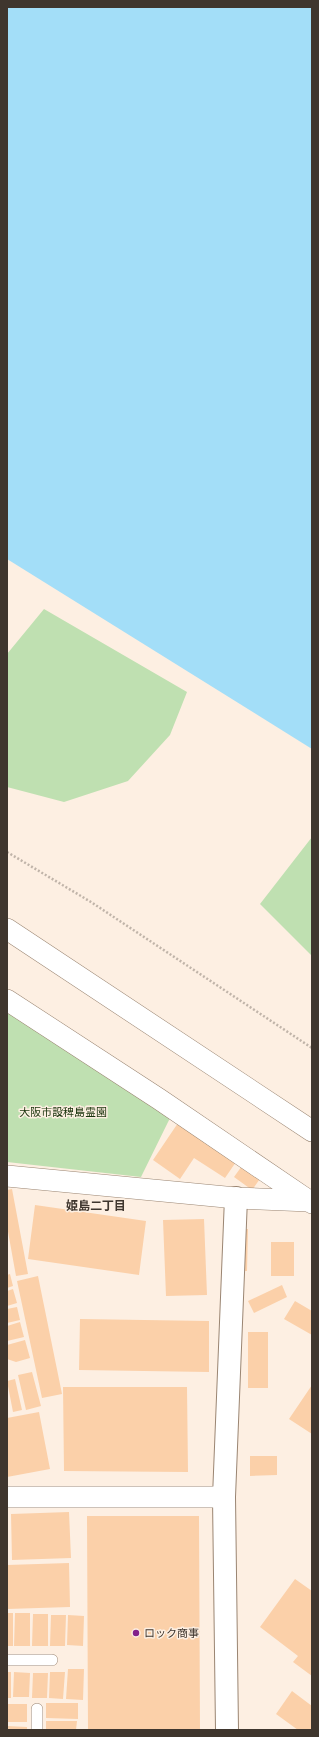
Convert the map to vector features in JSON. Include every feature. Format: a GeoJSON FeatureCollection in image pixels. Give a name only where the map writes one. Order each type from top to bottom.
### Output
{"type":"FeatureCollection","features":[{"type":"Feature","properties":{"kind":"street"},"geometry":{"type":"LineString","coordinates":[[7,929],[312,1131]]}},
{"type":"Feature","properties":{"kind":"street"},"geometry":{"type":"LineString","coordinates":[[7,1000],[159,1099],[311,1202]]}},
{"type":"Feature","properties":{"kind":"street"},"geometry":{"type":"LineString","coordinates":[[7,1176],[236,1198],[311,1202]]}},
{"type":"Feature","properties":{"kind":"street"},"geometry":{"type":"LineString","coordinates":[[227,1730],[224,1497],[236,1198]]}},
{"type":"Feature","properties":{"kind":"street"},"geometry":{"type":"LineString","coordinates":[[7,1497],[224,1497]]}},
{"type":"Feature","properties":{"kind":"lane"},"geometry":{"type":"LineString","coordinates":[[7,1660],[52,1660]]}},
{"type":"Feature","properties":{"kind":"lane"},"geometry":{"type":"LineString","coordinates":[[36,1730],[37,1710]]}},
{"type":"Feature","properties":{"kind":"path"},"geometry":{"type":"LineString","coordinates":[[7,852],[91,902],[312,1048]]}},
{"type":"Feature","properties":{"kind":"green space"},"geometry":{"type":"Polygon","coordinates":[[[44,609],[187,692],[170,735],[128,781],[64,802],[7,787],[7,654],[44,609]]]}},
{"type":"Feature","properties":{"kind":"green space"},"geometry":{"type":"Polygon","coordinates":[[[312,837],[312,956],[260,904],[312,837]]]}},
{"type":"Feature","properties":{"kind":"green space","name":"大阪市設稗島霊園"},"geometry":{"type":"Polygon","coordinates":[[[7,1008],[171,1116],[141,1177],[7,1162],[7,1008]]]}},
{"type":"Feature","properties":{"kind":"water"},"geometry":{"type":"Polygon","coordinates":[[[7,7],[312,7],[312,749],[7,559],[7,7]]]}},
{"type":"Feature","properties":{"kind":"building"},"geometry":{"type":"Polygon","coordinates":[[[180,1120],[238,1159],[225,1178],[194,1158],[180,1179],[153,1160],[180,1120]]]}},
{"type":"Feature","properties":{"kind":"building"},"geometry":{"type":"Polygon","coordinates":[[[244,1163],[262,1176],[252,1190],[234,1177],[244,1163]]]}},
{"type":"Feature","properties":{"kind":"building"},"geometry":{"type":"Polygon","coordinates":[[[12,1189],[28,1274],[16,1276],[7,1226],[7,1190],[12,1189]]]}},
{"type":"Feature","properties":{"kind":"building"},"geometry":{"type":"Polygon","coordinates":[[[35,1205],[146,1221],[139,1275],[28,1259],[35,1205]]]}},
{"type":"Feature","properties":{"kind":"building"},"geometry":{"type":"Polygon","coordinates":[[[204,1219],[207,1295],[166,1296],[163,1220],[204,1219]]]}},
{"type":"Feature","properties":{"kind":"building"},"geometry":{"type":"Polygon","coordinates":[[[238,1229],[248,1229],[247,1271],[238,1271],[238,1229]]]}},
{"type":"Feature","properties":{"kind":"building"},"geometry":{"type":"Polygon","coordinates":[[[271,1242],[294,1242],[294,1276],[271,1276],[271,1242]]]}},
{"type":"Feature","properties":{"kind":"building"},"geometry":{"type":"Polygon","coordinates":[[[10,1274],[13,1286],[7,1288],[7,1275],[10,1274]]]}},
{"type":"Feature","properties":{"kind":"building"},"geometry":{"type":"Polygon","coordinates":[[[38,1276],[62,1394],[42,1398],[17,1281],[38,1276]]]}},
{"type":"Feature","properties":{"kind":"building"},"geometry":{"type":"Polygon","coordinates":[[[282,1285],[287,1297],[254,1313],[248,1301],[282,1285]]]}},
{"type":"Feature","properties":{"kind":"building"},"geometry":{"type":"Polygon","coordinates":[[[13,1289],[17,1303],[7,1306],[7,1291],[13,1289]]]}},
{"type":"Feature","properties":{"kind":"building"},"geometry":{"type":"Polygon","coordinates":[[[295,1301],[312,1311],[312,1335],[284,1319],[295,1301]]]}},
{"type":"Feature","properties":{"kind":"building"},"geometry":{"type":"Polygon","coordinates":[[[17,1307],[20,1320],[7,1323],[7,1309],[17,1307]]]}},
{"type":"Feature","properties":{"kind":"building"},"geometry":{"type":"Polygon","coordinates":[[[80,1319],[209,1321],[209,1372],[79,1370],[80,1319]]]}},
{"type":"Feature","properties":{"kind":"building"},"geometry":{"type":"Polygon","coordinates":[[[20,1322],[24,1337],[7,1341],[7,1326],[20,1322]]]}},
{"type":"Feature","properties":{"kind":"building"},"geometry":{"type":"Polygon","coordinates":[[[248,1332],[268,1332],[268,1388],[248,1388],[248,1332]]]}},
{"type":"Feature","properties":{"kind":"building"},"geometry":{"type":"Polygon","coordinates":[[[25,1340],[30,1358],[16,1362],[7,1359],[7,1345],[25,1340]]]}},
{"type":"Feature","properties":{"kind":"building"},"geometry":{"type":"Polygon","coordinates":[[[32,1372],[41,1406],[26,1410],[18,1375],[32,1372]]]}},
{"type":"Feature","properties":{"kind":"building"},"geometry":{"type":"Polygon","coordinates":[[[15,1379],[22,1410],[13,1412],[7,1381],[15,1379]]]}},
{"type":"Feature","properties":{"kind":"building"},"geometry":{"type":"Polygon","coordinates":[[[312,1385],[312,1434],[289,1419],[312,1385]]]}},
{"type":"Feature","properties":{"kind":"building"},"geometry":{"type":"Polygon","coordinates":[[[63,1387],[187,1387],[188,1472],[64,1471],[63,1387]]]}},
{"type":"Feature","properties":{"kind":"building"},"geometry":{"type":"Polygon","coordinates":[[[39,1412],[50,1469],[7,1477],[7,1418],[39,1412]]]}},
{"type":"Feature","properties":{"kind":"building"},"geometry":{"type":"Polygon","coordinates":[[[250,1456],[277,1456],[277,1475],[250,1476],[250,1456]]]}},
{"type":"Feature","properties":{"kind":"building"},"geometry":{"type":"Polygon","coordinates":[[[69,1512],[71,1558],[12,1560],[11,1514],[69,1512]]]}},
{"type":"Feature","properties":{"kind":"building"},"geometry":{"type":"Polygon","coordinates":[[[87,1516],[199,1516],[200,1730],[88,1730],[87,1516]]]}},
{"type":"Feature","properties":{"kind":"building"},"geometry":{"type":"Polygon","coordinates":[[[69,1563],[70,1607],[7,1609],[7,1565],[69,1563]]]}},
{"type":"Feature","properties":{"kind":"building"},"geometry":{"type":"Polygon","coordinates":[[[295,1579],[312,1591],[312,1676],[293,1662],[298,1656],[260,1627],[295,1579]]]}},
{"type":"Feature","properties":{"kind":"building"},"geometry":{"type":"Polygon","coordinates":[[[7,1613],[13,1613],[13,1646],[7,1646],[7,1613]]]}},
{"type":"Feature","properties":{"kind":"building"},"geometry":{"type":"Polygon","coordinates":[[[15,1613],[30,1613],[30,1646],[14,1646],[15,1613]]]}},
{"type":"Feature","properties":{"kind":"building"},"geometry":{"type":"Polygon","coordinates":[[[33,1614],[48,1614],[48,1646],[32,1646],[33,1614]]]}},
{"type":"Feature","properties":{"kind":"building"},"geometry":{"type":"Polygon","coordinates":[[[51,1615],[66,1615],[65,1646],[50,1646],[51,1615]]]}},
{"type":"Feature","properties":{"kind":"building"},"geometry":{"type":"Polygon","coordinates":[[[68,1615],[84,1616],[83,1646],[67,1645],[68,1615]]]}},
{"type":"Feature","properties":{"kind":"building"},"geometry":{"type":"Polygon","coordinates":[[[68,1669],[84,1669],[83,1700],[66,1699],[68,1669]]]}},
{"type":"Feature","properties":{"kind":"building"},"geometry":{"type":"Polygon","coordinates":[[[7,1672],[11,1672],[11,1698],[7,1698],[7,1672]]]}},
{"type":"Feature","properties":{"kind":"building"},"geometry":{"type":"Polygon","coordinates":[[[14,1672],[30,1673],[29,1697],[13,1697],[14,1672]]]}},
{"type":"Feature","properties":{"kind":"building"},"geometry":{"type":"Polygon","coordinates":[[[50,1672],[65,1672],[63,1699],[49,1698],[50,1672]]]}},
{"type":"Feature","properties":{"kind":"building"},"geometry":{"type":"Polygon","coordinates":[[[33,1673],[48,1673],[47,1698],[32,1698],[33,1673]]]}},
{"type":"Feature","properties":{"kind":"building"},"geometry":{"type":"Polygon","coordinates":[[[292,1691],[312,1706],[312,1730],[298,1730],[276,1714],[292,1691]]]}},
{"type":"Feature","properties":{"kind":"building"},"geometry":{"type":"Polygon","coordinates":[[[46,1703],[78,1703],[78,1719],[46,1718],[46,1703]]]}},
{"type":"Feature","properties":{"kind":"building"},"geometry":{"type":"Polygon","coordinates":[[[7,1704],[27,1704],[27,1722],[7,1722],[7,1704]]]}},
{"type":"Feature","properties":{"kind":"building"},"geometry":{"type":"Polygon","coordinates":[[[46,1721],[77,1721],[76,1730],[46,1730],[46,1721]]]}},
{"type":"Feature","properties":{"kind":"building"},"geometry":{"type":"Polygon","coordinates":[[[7,1726],[27,1727],[27,1730],[7,1730],[7,1726]]]}},
{"type":"Feature","properties":{"kind":"place","name":"ロック商事"},"geometry":{"type":"Point","coordinates":[136,1633]}},
{"type":"Feature","properties":{"kind":"district","name":"姫島二丁目"},"geometry":{"type":"Point","coordinates":[96,1206]}}]}
